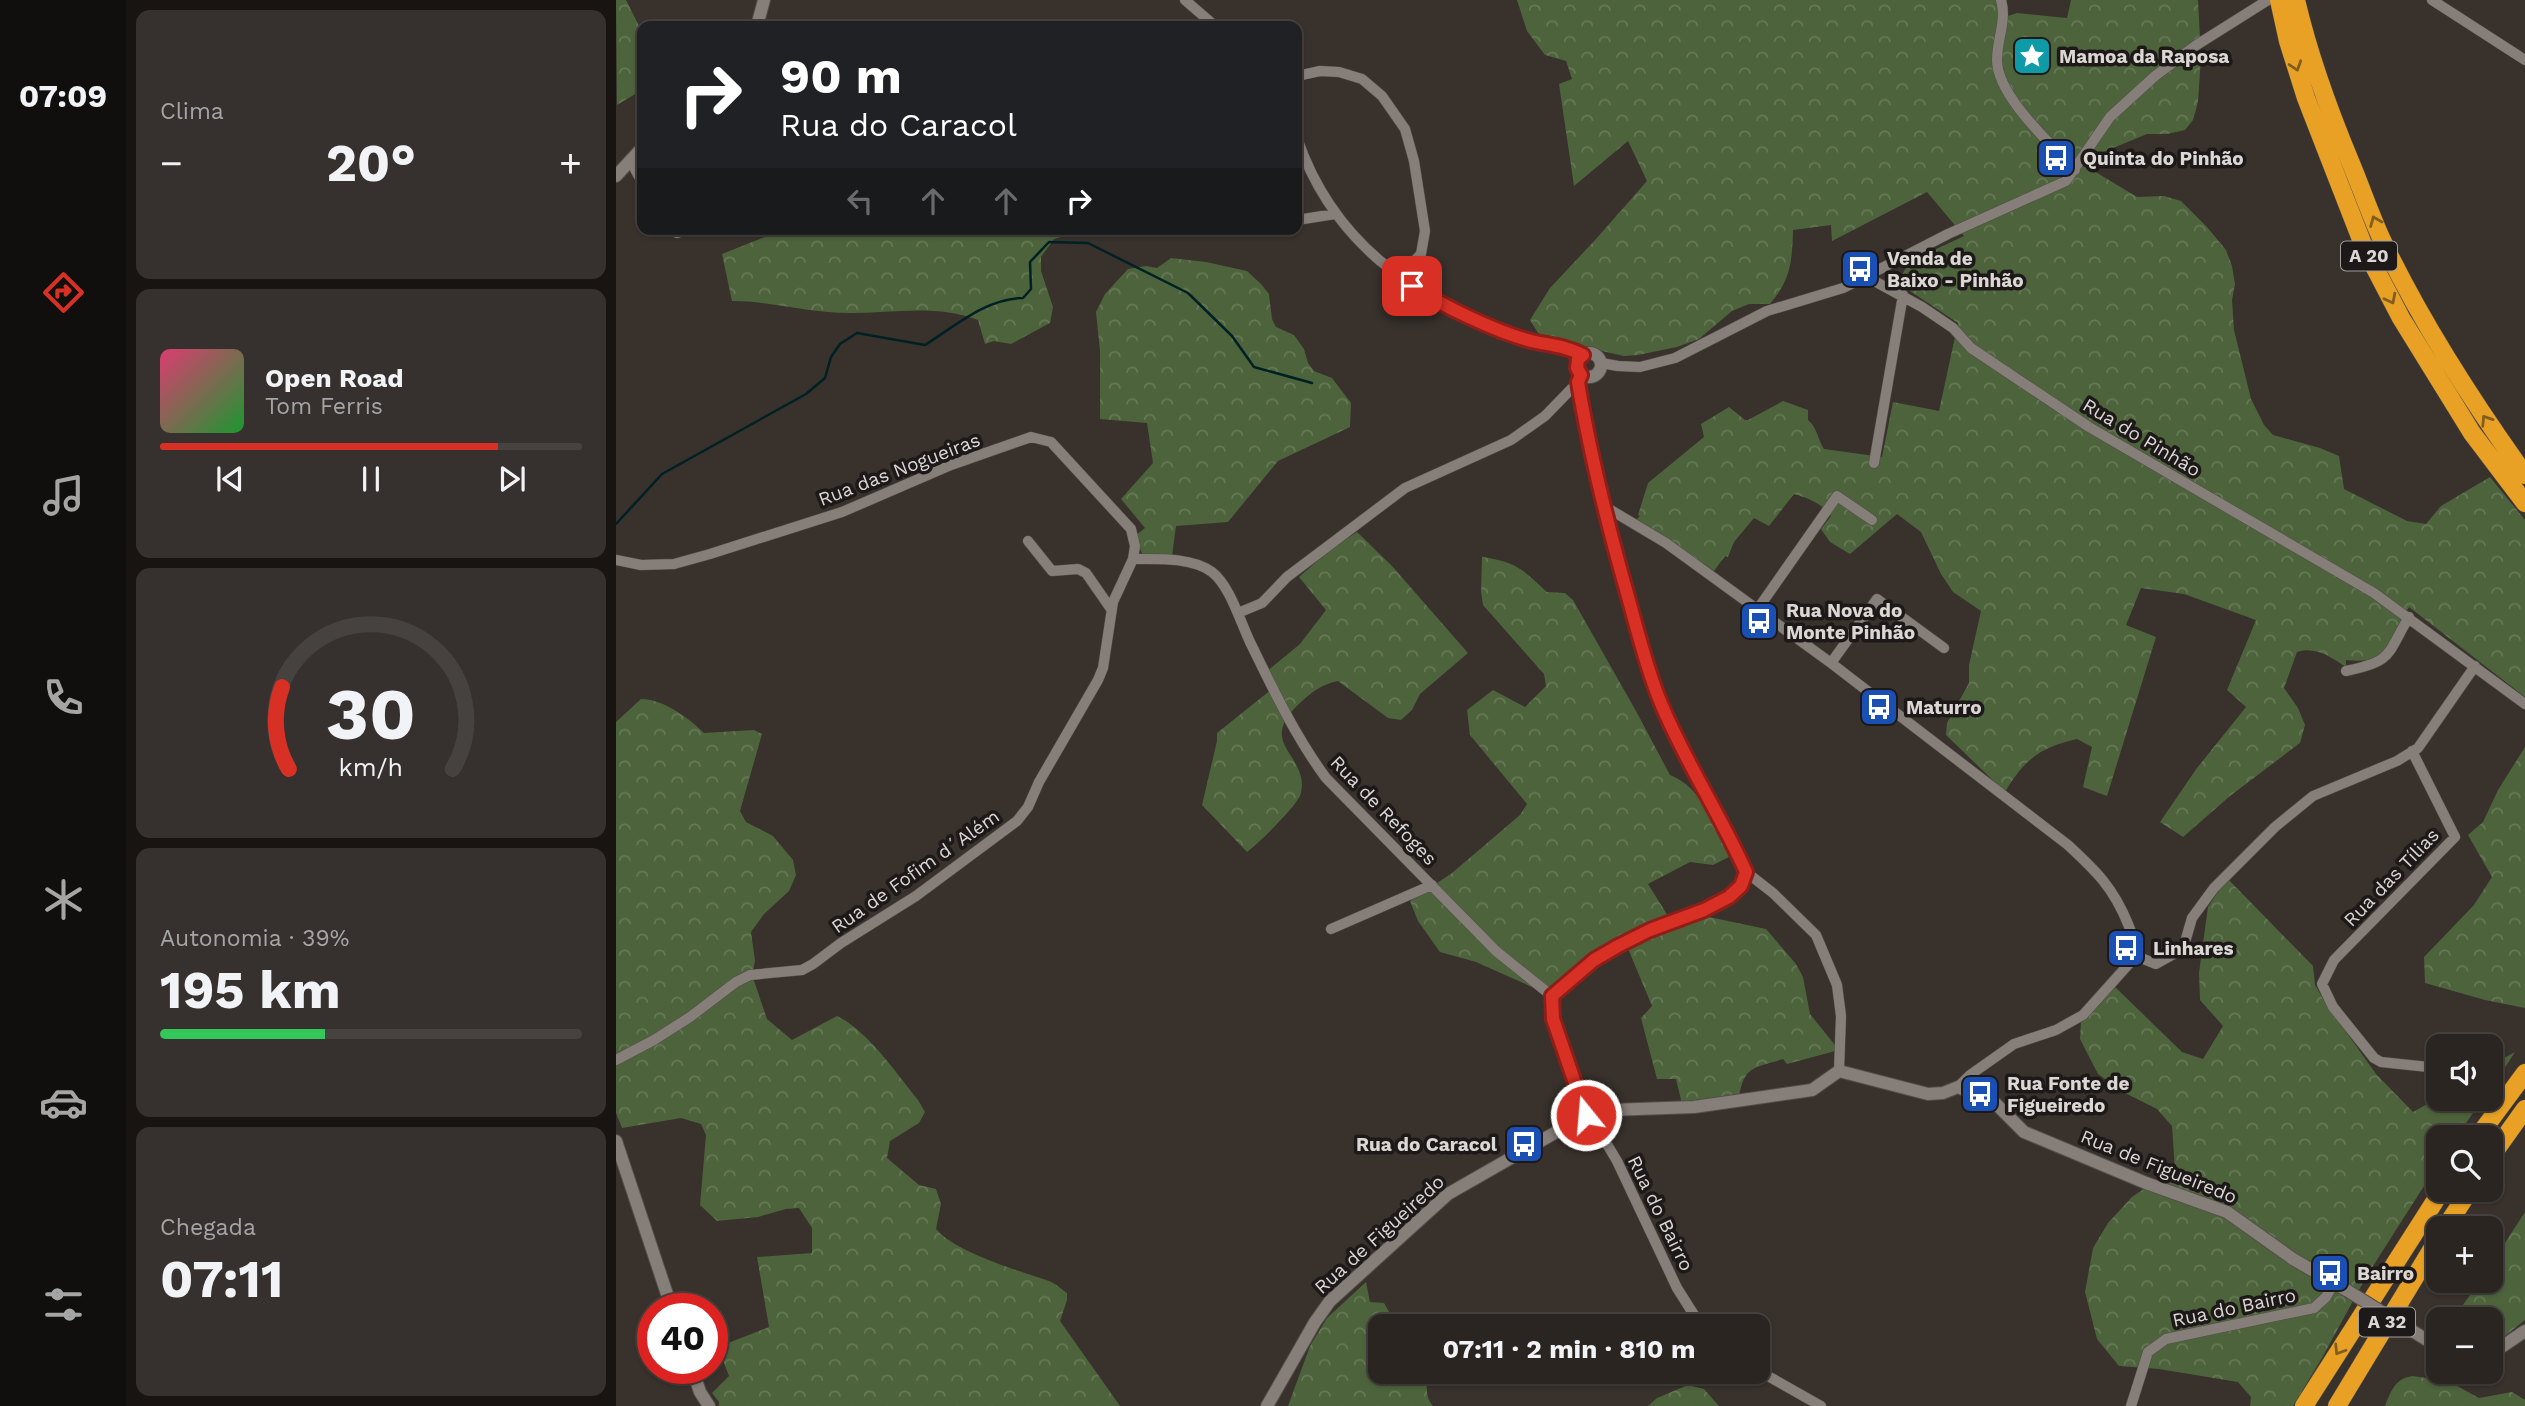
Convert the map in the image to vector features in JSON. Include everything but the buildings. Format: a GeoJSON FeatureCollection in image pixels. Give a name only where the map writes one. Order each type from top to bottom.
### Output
{"type":"FeatureCollection","features":[{"type":"Feature","properties":{"kind":"highway","name":"A 20"},"geometry":{"type":"LineString","coordinates":[[2278,0],[2306,98],[2364,247],[2401,318],[2472,433],[2525,503]]}},
{"type":"Feature","properties":{"kind":"highway","name":"A 20"},"geometry":{"type":"LineString","coordinates":[[2296,0],[2323,97],[2382,238],[2417,309],[2486,421],[2525,475]]}},
{"type":"Feature","properties":{"kind":"highway"},"geometry":{"type":"LineString","coordinates":[[2487,1125],[2525,1073]]}},
{"type":"Feature","properties":{"kind":"highway"},"geometry":{"type":"LineString","coordinates":[[2503,1140],[2525,1109]]}},
{"type":"Feature","properties":{"kind":"highway","name":"A 32"},"geometry":{"type":"LineString","coordinates":[[2304,1406],[2434,1202]]}},
{"type":"Feature","properties":{"kind":"highway","name":"A 32"},"geometry":{"type":"LineString","coordinates":[[2337,1406],[2426,1259]]}},
{"type":"Feature","properties":{"kind":"street"},"geometry":{"type":"LineString","coordinates":[[758,21],[764,0]]}},
{"type":"Feature","properties":{"kind":"street"},"geometry":{"type":"LineString","coordinates":[[1185,0],[1209,21]]}},
{"type":"Feature","properties":{"kind":"street"},"geometry":{"type":"LineString","coordinates":[[2001,0],[2004,10],[1997,63],[2002,82],[2019,107],[2075,170]]}},
{"type":"Feature","properties":{"kind":"street"},"geometry":{"type":"LineString","coordinates":[[1302,150],[1317,187],[1335,214],[1399,277],[1441,303],[1511,335],[1568,347],[1583,355],[1594,355],[1601,363],[1640,367],[1675,358],[1767,311],[1843,288],[1948,234],[2066,181],[2105,124],[2155,76],[2195,46],[2267,0]]}},
{"type":"Feature","properties":{"kind":"street"},"geometry":{"type":"LineString","coordinates":[[2432,0],[2525,60]]}},
{"type":"Feature","properties":{"kind":"street"},"geometry":{"type":"LineString","coordinates":[[1302,75],[1321,71],[1339,72],[1362,79],[1382,96],[1405,129],[1425,231],[1421,254],[1399,277]]}},
{"type":"Feature","properties":{"kind":"street"},"geometry":{"type":"LineString","coordinates":[[616,176],[637,153]]}},
{"type":"Feature","properties":{"kind":"street"},"geometry":{"type":"LineString","coordinates":[[630,160],[637,173]]}},
{"type":"Feature","properties":{"kind":"street"},"geometry":{"type":"LineString","coordinates":[[1302,219],[1335,214]]}},
{"type":"Feature","properties":{"kind":"street","name":"Rua do Pinhão"},"geometry":{"type":"LineString","coordinates":[[1865,276],[1903,295],[1953,328],[1971,348],[2089,427],[2374,593],[2525,704]]}},
{"type":"Feature","properties":{"kind":"street"},"geometry":{"type":"LineString","coordinates":[[1874,463],[1903,295]]}},
{"type":"Feature","properties":{"kind":"street"},"geometry":{"type":"LineString","coordinates":[[1583,355],[1577,363],[1587,439],[1604,506],[1641,642],[1660,699],[1685,758],[1746,872],[1773,893],[1816,935],[1837,985],[1841,1016],[1839,1071],[1928,1094],[1943,1093],[1958,1087],[1970,1075],[2014,1044],[2056,1030],[2083,1015],[2136,956],[2137,947],[2118,899],[2099,873],[2067,845],[1830,663],[1666,543],[1604,506]]}},
{"type":"Feature","properties":{"kind":"street"},"geometry":{"type":"LineString","coordinates":[[1133,559],[1183,561],[1212,572],[1233,600],[1238,613],[1262,603],[1287,577],[1405,488],[1511,440],[1545,416],[1580,379],[1594,376],[1600,370],[1601,363]]}},
{"type":"Feature","properties":{"kind":"street","name":"Rua das Nogueiras"},"geometry":{"type":"LineString","coordinates":[[616,560],[641,565],[674,564],[709,554],[842,512],[951,466],[1031,437],[1051,442],[1131,529],[1135,546],[1133,559]]}},
{"type":"Feature","properties":{"kind":"street"},"geometry":{"type":"LineString","coordinates":[[1757,610],[1837,496],[1872,520]]}},
{"type":"Feature","properties":{"kind":"street"},"geometry":{"type":"LineString","coordinates":[[1028,541],[1052,571],[1078,569],[1086,573],[1111,609]]}},
{"type":"Feature","properties":{"kind":"street","name":"Rua de Fofim d´Além"},"geometry":{"type":"LineString","coordinates":[[616,1059],[654,1040],[750,975],[802,970],[813,964],[916,896],[1017,821],[1028,807],[1039,782],[1098,680],[1103,668],[1111,609],[1133,559]]}},
{"type":"Feature","properties":{"kind":"street"},"geometry":{"type":"LineString","coordinates":[[1830,663],[1877,599],[1944,648]]}},
{"type":"Feature","properties":{"kind":"street","name":"Rua de Refoges"},"geometry":{"type":"LineString","coordinates":[[1238,613],[1305,750],[1326,778],[1496,951],[1552,996]]}},
{"type":"Feature","properties":{"kind":"street"},"geometry":{"type":"LineString","coordinates":[[2346,671],[2373,666],[2385,658],[2394,647],[2409,617]]}},
{"type":"Feature","properties":{"kind":"street"},"geometry":{"type":"LineString","coordinates":[[2136,956],[2156,964],[2183,948],[2192,918],[2214,888],[2275,827],[2313,796],[2397,761],[2418,748],[2475,666]]}},
{"type":"Feature","properties":{"kind":"street","name":"Rua das Tílias"},"geometry":{"type":"LineString","coordinates":[[2412,751],[2455,837],[2334,960],[2322,985],[2333,1007],[2374,1058],[2381,1062],[2426,1067]]}},
{"type":"Feature","properties":{"kind":"street"},"geometry":{"type":"LineString","coordinates":[[1587,1114],[1553,1019],[1552,996],[1594,960],[1618,946],[1729,897],[1741,886],[1746,872]]}},
{"type":"Feature","properties":{"kind":"street"},"geometry":{"type":"LineString","coordinates":[[1331,929],[1432,885]]}},
{"type":"Feature","properties":{"kind":"street","name":"Rua de Figueiredo"},"geometry":{"type":"LineString","coordinates":[[1267,1406],[1330,1301],[1447,1194],[1587,1114],[1610,1110],[1694,1107],[1812,1090],[1839,1071]]}},
{"type":"Feature","properties":{"kind":"street","name":"Rua de Figueiredo"},"geometry":{"type":"LineString","coordinates":[[1958,1087],[1996,1104],[2024,1132],[2146,1183],[2227,1212],[2294,1259],[2426,1338]]}},
{"type":"Feature","properties":{"kind":"street","name":"Rua do Bairro"},"geometry":{"type":"LineString","coordinates":[[1587,1114],[1617,1161],[1677,1288],[1693,1314]]}},
{"type":"Feature","properties":{"kind":"street"},"geometry":{"type":"LineString","coordinates":[[617,1146],[668,1293]]}},
{"type":"Feature","properties":{"kind":"street","name":"Rua do Bairro"},"geometry":{"type":"LineString","coordinates":[[2131,1406],[2148,1352],[2166,1339],[2314,1308],[2326,1297],[2334,1283]]}},
{"type":"Feature","properties":{"kind":"street"},"geometry":{"type":"LineString","coordinates":[[2503,1346],[2525,1331]]}},
{"type":"Feature","properties":{"kind":"street"},"geometry":{"type":"LineString","coordinates":[[1770,1377],[1821,1406]]}},
{"type":"Feature","properties":{"kind":"street"},"geometry":{"type":"LineString","coordinates":[[697,1384],[709,1406]]}},
{"type":"Feature","properties":{"kind":"green space"},"geometry":{"type":"Polygon","coordinates":[[[616,0],[626,0],[637,22],[637,93],[617,105],[616,0]]]}},
{"type":"Feature","properties":{"kind":"green space"},"geometry":{"type":"Polygon","coordinates":[[[1517,0],[2000,0],[2005,17],[2017,13],[2067,18],[2071,0],[2198,0],[2201,57],[2198,102],[2193,120],[2185,130],[2147,134],[2113,148],[2094,171],[2137,197],[2164,196],[2181,201],[2226,250],[2235,284],[2232,300],[2234,330],[2251,399],[2264,425],[2273,435],[2339,456],[2344,489],[2407,521],[2426,524],[2441,506],[2490,477],[2525,520],[2525,697],[2409,607],[2388,647],[2372,659],[2346,660],[2346,667],[2316,651],[2297,652],[2284,688],[2298,708],[2305,725],[2300,743],[2230,796],[2183,837],[2160,822],[2197,768],[2246,707],[2227,690],[2256,620],[2184,594],[2141,588],[2126,625],[2156,637],[2107,796],[2083,787],[2092,747],[2077,739],[2053,746],[2034,756],[2019,771],[2005,792],[1946,735],[1947,723],[1969,683],[1969,665],[1981,611],[1953,592],[1941,574],[1921,532],[1897,514],[1850,554],[1830,542],[1821,529],[1831,516],[1828,512],[1815,502],[1794,494],[1769,526],[1754,518],[1734,542],[1728,557],[1725,556],[1714,571],[1703,563],[1699,567],[1633,523],[1640,516],[1638,515],[1648,483],[1704,437],[1701,424],[1729,407],[1748,420],[1783,401],[1808,410],[1808,420],[1824,449],[1882,457],[1893,402],[1939,411],[1958,323],[1910,291],[1904,284],[1903,273],[1909,262],[1964,236],[1927,192],[1832,241],[1831,225],[1793,230],[1789,270],[1770,304],[1749,304],[1732,311],[1699,339],[1677,347],[1624,356],[1549,339],[1538,333],[1530,320],[1550,288],[1647,181],[1628,141],[1574,186],[1559,84],[1572,79],[1566,61],[1545,55],[1527,31],[1517,0]]]}},
{"type":"Feature","properties":{"kind":"green space"},"geometry":{"type":"Polygon","coordinates":[[[770,235],[1068,235],[1054,239],[1041,257],[1041,271],[1053,307],[1050,323],[1011,344],[994,341],[985,344],[978,320],[941,311],[847,313],[732,301],[722,254],[770,235]]]}},
{"type":"Feature","properties":{"kind":"green space"},"geometry":{"type":"Polygon","coordinates":[[[1171,258],[1247,271],[1261,284],[1269,294],[1272,319],[1276,327],[1294,335],[1314,371],[1332,378],[1351,403],[1350,427],[1278,461],[1228,522],[1176,526],[1172,556],[1143,556],[1135,536],[1145,528],[1121,499],[1153,463],[1147,423],[1100,419],[1100,351],[1096,312],[1105,294],[1128,269],[1146,266],[1157,268],[1171,258]]]}},
{"type":"Feature","properties":{"kind":"green space"},"geometry":{"type":"Polygon","coordinates":[[[1357,532],[1392,566],[1468,653],[1420,694],[1412,710],[1401,720],[1388,718],[1338,681],[1318,688],[1301,702],[1288,717],[1282,729],[1282,739],[1298,768],[1301,793],[1286,814],[1247,852],[1202,805],[1217,733],[1272,689],[1266,672],[1300,644],[1326,610],[1299,577],[1331,549],[1357,532]]]}},
{"type":"Feature","properties":{"kind":"green space"},"geometry":{"type":"Polygon","coordinates":[[[1482,557],[1511,564],[1525,572],[1547,592],[1565,593],[1573,600],[1670,775],[1691,789],[1713,821],[1729,857],[1713,865],[1690,862],[1648,884],[1675,927],[1709,917],[1766,929],[1796,964],[1803,977],[1810,1014],[1839,1050],[1787,1064],[1783,1059],[1752,1069],[1744,1079],[1739,1097],[1682,1104],[1676,1079],[1657,1079],[1641,1018],[1652,1006],[1624,939],[1552,996],[1476,962],[1440,952],[1418,921],[1410,901],[1452,873],[1520,815],[1527,804],[1470,735],[1467,710],[1493,690],[1525,707],[1546,686],[1544,674],[1483,605],[1482,557]]]}},
{"type":"Feature","properties":{"kind":"green space"},"geometry":{"type":"Polygon","coordinates":[[[641,699],[658,702],[675,710],[704,733],[754,730],[762,734],[740,811],[746,822],[773,836],[793,860],[796,875],[789,891],[764,914],[751,932],[755,961],[752,975],[767,1019],[792,1040],[837,1016],[870,1042],[925,1112],[919,1123],[890,1141],[887,1158],[919,1185],[936,1189],[941,1204],[936,1229],[945,1237],[988,1260],[1051,1282],[1067,1293],[1060,1321],[1120,1406],[719,1406],[712,1393],[721,1384],[728,1384],[728,1343],[769,1327],[757,1257],[812,1253],[812,1228],[799,1208],[758,1217],[717,1221],[700,1205],[706,1135],[701,1124],[681,1118],[622,1128],[616,1113],[616,722],[641,699]]]}},
{"type":"Feature","properties":{"kind":"green space"},"geometry":{"type":"Polygon","coordinates":[[[2525,747],[2525,1008],[2425,983],[2424,957],[2474,905],[2492,877],[2468,835],[2483,822],[2498,790],[2525,747]]]}},
{"type":"Feature","properties":{"kind":"green space"},"geometry":{"type":"Polygon","coordinates":[[[2227,878],[2313,966],[2315,985],[2325,1002],[2376,1074],[2413,1112],[2426,1105],[2426,1111],[2474,1111],[2465,1125],[2426,1125],[2426,1183],[2366,1277],[2293,1406],[2250,1406],[2251,1397],[2238,1382],[2159,1369],[2119,1366],[2097,1339],[2085,1292],[2093,1248],[2108,1223],[2132,1197],[2145,1188],[2170,1183],[2175,1171],[2172,1126],[2157,1109],[2125,1093],[2098,1074],[2080,1039],[2081,1022],[2111,983],[2182,1052],[2203,1059],[2223,1026],[2200,1000],[2199,973],[2208,907],[2227,878]]]}},
{"type":"Feature","properties":{"kind":"green space"},"geometry":{"type":"Polygon","coordinates":[[[2515,1052],[2503,1071],[2503,1059],[2515,1052]]]}},
{"type":"Feature","properties":{"kind":"green space"},"geometry":{"type":"Polygon","coordinates":[[[2525,1212],[2525,1320],[2503,1337],[2503,1307],[2462,1307],[2471,1293],[2503,1293],[2503,1246],[2525,1212]]]}},
{"type":"Feature","properties":{"kind":"green space"},"geometry":{"type":"Polygon","coordinates":[[[1366,1282],[1370,1302],[1384,1303],[1390,1314],[1368,1314],[1368,1384],[1426,1384],[1428,1397],[1433,1406],[1288,1406],[1310,1346],[1327,1318],[1366,1282]]]}},
{"type":"Feature","properties":{"kind":"green space"},"geometry":{"type":"Polygon","coordinates":[[[2406,1378],[2426,1378],[2426,1384],[2453,1384],[2479,1398],[2512,1392],[2525,1400],[2525,1406],[2385,1406],[2398,1383],[2406,1378]]]}},
{"type":"Feature","properties":{"kind":"green space"},"geometry":{"type":"Polygon","coordinates":[[[1688,1385],[1704,1389],[1719,1406],[1648,1406],[1657,1398],[1688,1385]]]}},
{"type":"Feature","properties":{"kind":"waterway"},"geometry":{"type":"LineString","coordinates":[[616,524],[662,474],[806,394],[825,378],[831,357],[840,344],[857,333],[925,345],[984,308],[1010,299],[1023,298],[1031,289],[1030,262],[1049,242],[1088,243],[1188,293],[1232,336],[1254,367],[1312,383]]}},
{"type":"Feature","properties":{"kind":"place","name":"Mamoa da Raposa"},"geometry":{"type":"Point","coordinates":[2032,56]}},
{"type":"Feature","properties":{"kind":"place","name":"Quinta do Pinhão"},"geometry":{"type":"Point","coordinates":[2056,158]}},
{"type":"Feature","properties":{"kind":"place","name":"Venda de Baixo - Pinhão"},"geometry":{"type":"Point","coordinates":[1860,269]}},
{"type":"Feature","properties":{"kind":"place","name":"Rua Nova do Monte Pinhão"},"geometry":{"type":"Point","coordinates":[1759,621]}},
{"type":"Feature","properties":{"kind":"place","name":"Maturro"},"geometry":{"type":"Point","coordinates":[1879,707]}},
{"type":"Feature","properties":{"kind":"place","name":"Linhares"},"geometry":{"type":"Point","coordinates":[2126,948]}},
{"type":"Feature","properties":{"kind":"place","name":"Rua Fonte de Figueiredo"},"geometry":{"type":"Point","coordinates":[1980,1094]}},
{"type":"Feature","properties":{"kind":"place","name":"Rua do Caracol"},"geometry":{"type":"Point","coordinates":[1524,1144]}},
{"type":"Feature","properties":{"kind":"place","name":"Bairro"},"geometry":{"type":"Point","coordinates":[2330,1273]}},
{"type":"Feature","properties":{"kind":"route"},"geometry":{"type":"LineString","coordinates":[[1412,286],[1441,303],[1511,335],[1568,347],[1583,355],[1578,359],[1577,368],[1581,375],[1578,382],[1587,439],[1641,642],[1660,699],[1685,758],[1746,872],[1741,886],[1729,897],[1618,946],[1594,960],[1552,996],[1553,1019],[1586,1115]]}}]}
